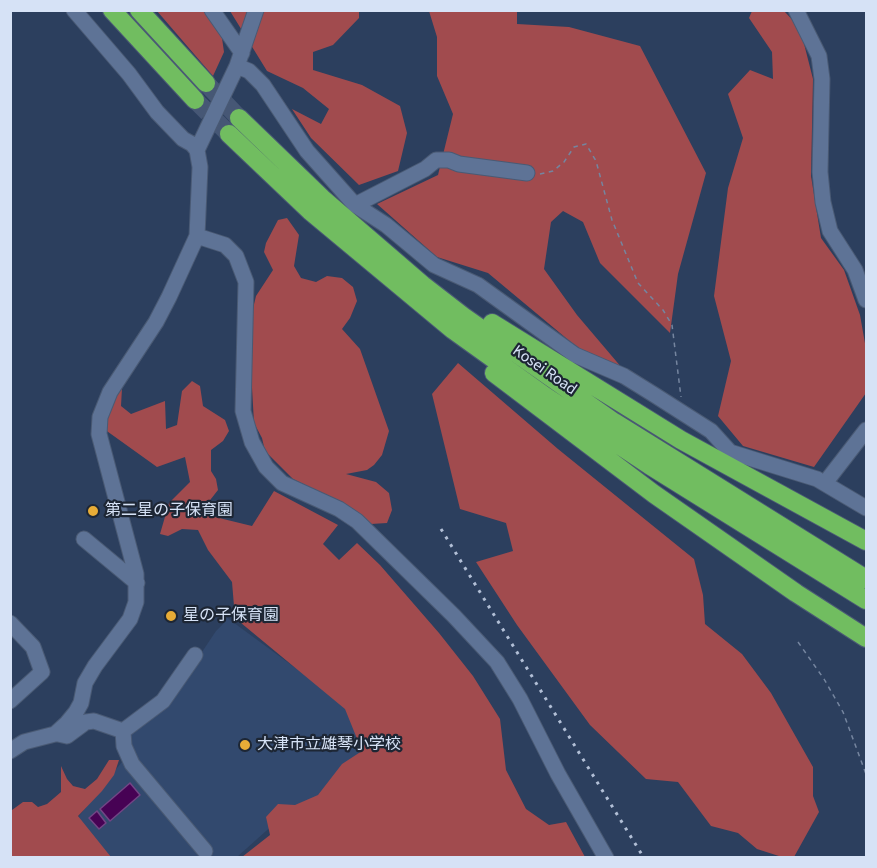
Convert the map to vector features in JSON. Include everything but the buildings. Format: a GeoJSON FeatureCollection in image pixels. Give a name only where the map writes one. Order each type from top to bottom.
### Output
{"type":"FeatureCollection","features":[{"type":"Feature","properties":{"kind":"highway"},"geometry":{"type":"LineString","coordinates":[[112,10],[195,100]]}},
{"type":"Feature","properties":{"kind":"highway"},"geometry":{"type":"LineString","coordinates":[[139,10],[206,83]]}},
{"type":"Feature","properties":{"kind":"highway","name":"Kosei Road"},"geometry":{"type":"LineString","coordinates":[[239,118],[314,191],[380,249],[463,316],[614,423],[867,579]]}},
{"type":"Feature","properties":{"kind":"highway","name":"Kosei Road"},"geometry":{"type":"LineString","coordinates":[[228,134],[310,211],[453,330],[545,396],[649,465],[867,600]]}},
{"type":"Feature","properties":{"kind":"highway"},"geometry":{"type":"LineString","coordinates":[[380,249],[436,287],[681,440],[867,541]]}},
{"type":"Feature","properties":{"kind":"highway"},"geometry":{"type":"LineString","coordinates":[[397,285],[472,354],[525,398],[654,494],[796,593],[867,638]]}},
{"type":"Feature","properties":{"kind":"street"},"geometry":{"type":"LineString","coordinates":[[55,734],[76,712],[81,703],[85,683],[130,619],[135,602],[136,579],[99,434],[100,417],[110,392],[156,322],[197,236],[200,167],[196,150],[192,144],[183,139],[157,112],[129,74],[74,10]]}},
{"type":"Feature","properties":{"kind":"street"},"geometry":{"type":"LineString","coordinates":[[212,10],[240,60],[263,85],[307,151],[355,205],[386,225],[434,266],[478,285],[575,355],[624,376],[711,431],[730,452],[817,479],[867,508]]}},
{"type":"Feature","properties":{"kind":"street"},"geometry":{"type":"LineString","coordinates":[[196,150],[240,60],[256,10]]}},
{"type":"Feature","properties":{"kind":"street"},"geometry":{"type":"LineString","coordinates":[[796,10],[819,56],[822,79],[820,172],[823,202],[830,231],[855,270],[867,300]]}},
{"type":"Feature","properties":{"kind":"street"},"geometry":{"type":"LineString","coordinates":[[355,205],[425,169],[436,160],[449,160],[459,164],[527,173]]}},
{"type":"Feature","properties":{"kind":"street"},"geometry":{"type":"LineString","coordinates":[[197,236],[225,245],[236,256],[246,282],[243,411],[252,442],[266,467],[282,483],[339,509],[357,521],[446,608],[497,662],[520,699],[558,774],[606,858]]}},
{"type":"Feature","properties":{"kind":"street"},"geometry":{"type":"LineString","coordinates":[[825,483],[867,430]]}},
{"type":"Feature","properties":{"kind":"street"},"geometry":{"type":"LineString","coordinates":[[84,540],[136,579]]}},
{"type":"Feature","properties":{"kind":"street"},"geometry":{"type":"LineString","coordinates":[[136,579],[144,576],[147,606]]}},
{"type":"Feature","properties":{"kind":"street"},"geometry":{"type":"LineString","coordinates":[[10,623],[33,647],[42,672],[12,696]]}},
{"type":"Feature","properties":{"kind":"street"},"geometry":{"type":"LineString","coordinates":[[123,731],[163,701],[195,655]]}},
{"type":"Feature","properties":{"kind":"street"},"geometry":{"type":"LineString","coordinates":[[10,751],[24,742],[55,734],[67,736],[86,722],[94,721],[123,731]]}},
{"type":"Feature","properties":{"kind":"street"},"geometry":{"type":"LineString","coordinates":[[123,731],[124,746],[132,764],[205,851]]}},
{"type":"Feature","properties":{"kind":"path"},"geometry":{"type":"LineString","coordinates":[[527,173],[543,174],[553,171],[564,162],[574,147],[586,144],[596,161],[612,220],[638,283],[663,310],[672,325],[682,413]]}},
{"type":"Feature","properties":{"kind":"path"},"geometry":{"type":"LineString","coordinates":[[798,642],[824,679],[843,712],[867,774]]}},
{"type":"Feature","properties":{"kind":"shaded area"},"geometry":{"type":"Polygon","coordinates":[[[157,11],[205,11],[222,38],[224,52],[213,76],[157,11]]]}},
{"type":"Feature","properties":{"kind":"shaded area"},"geometry":{"type":"Polygon","coordinates":[[[230,11],[359,11],[359,18],[333,45],[313,52],[313,70],[362,85],[400,106],[407,133],[398,171],[359,185],[311,138],[292,109],[321,124],[329,109],[303,88],[267,71],[230,11]]]}},
{"type":"Feature","properties":{"kind":"shaded area"},"geometry":{"type":"Polygon","coordinates":[[[429,11],[517,11],[517,24],[569,27],[640,46],[706,173],[678,274],[670,333],[600,263],[583,222],[563,211],[551,222],[544,269],[577,315],[622,368],[578,348],[488,273],[437,257],[377,204],[438,175],[453,114],[437,76],[437,37],[429,11]]]}},
{"type":"Feature","properties":{"kind":"shaded area"},"geometry":{"type":"Polygon","coordinates":[[[752,11],[784,11],[800,28],[813,79],[811,176],[821,238],[844,270],[860,315],[866,349],[866,393],[814,467],[743,446],[718,416],[731,361],[714,296],[728,188],[743,138],[728,94],[750,70],[773,79],[772,52],[749,18],[752,11]]]}},
{"type":"Feature","properties":{"kind":"shaded area"},"geometry":{"type":"Polygon","coordinates":[[[287,218],[299,235],[294,266],[301,278],[316,282],[327,276],[342,278],[353,287],[357,301],[350,318],[342,329],[360,349],[389,431],[382,455],[374,465],[367,470],[346,474],[376,482],[389,493],[392,510],[387,523],[371,524],[353,509],[293,479],[265,451],[262,438],[254,423],[250,352],[251,317],[256,296],[273,270],[264,252],[266,243],[278,220],[287,218]]]}},
{"type":"Feature","properties":{"kind":"shaded area"},"geometry":{"type":"Polygon","coordinates":[[[458,363],[558,449],[694,559],[703,595],[705,624],[742,654],[771,693],[813,767],[813,796],[819,812],[794,857],[782,857],[757,849],[738,833],[711,826],[678,782],[646,779],[590,725],[517,625],[476,562],[513,551],[506,523],[460,509],[432,394],[458,363]]]}},
{"type":"Feature","properties":{"kind":"shaded area"},"geometry":{"type":"Polygon","coordinates":[[[192,381],[200,386],[203,406],[225,420],[229,431],[223,441],[211,450],[211,471],[216,479],[218,490],[207,504],[206,509],[215,517],[252,526],[274,491],[338,525],[323,544],[339,560],[357,543],[380,565],[439,633],[473,676],[500,719],[506,770],[526,809],[549,825],[566,822],[585,857],[242,857],[270,835],[266,817],[278,804],[295,805],[318,795],[342,764],[362,751],[345,709],[235,618],[232,582],[208,550],[198,530],[182,529],[168,536],[160,534],[169,503],[190,482],[185,457],[157,467],[104,429],[113,392],[122,388],[121,406],[131,414],[165,401],[166,429],[177,425],[182,391],[192,381]]]}},
{"type":"Feature","properties":{"kind":"shaded area","name":"大津市立雄琴小学校"},"geometry":{"type":"Polygon","coordinates":[[[226,617],[350,708],[365,758],[291,818],[285,814],[237,857],[110,857],[80,823],[79,816],[125,758],[132,732],[172,697],[226,617]]]}},
{"type":"Feature","properties":{"kind":"shaded area"},"geometry":{"type":"Polygon","coordinates":[[[109,760],[119,760],[114,775],[78,816],[111,857],[11,857],[12,810],[23,802],[32,802],[38,807],[47,804],[61,792],[61,766],[73,786],[85,789],[97,779],[109,760]]]}},
{"type":"Feature","properties":{"kind":"shaded area"},"geometry":{"type":"Polygon","coordinates":[[[130,783],[140,795],[110,821],[100,809],[130,783]]]}},
{"type":"Feature","properties":{"kind":"shaded area"},"geometry":{"type":"Polygon","coordinates":[[[97,811],[106,823],[99,829],[89,818],[97,811]]]}},
{"type":"Feature","properties":{"kind":"tunnel"},"geometry":{"type":"LineString","coordinates":[[206,83],[239,118]]}},
{"type":"Feature","properties":{"kind":"tunnel"},"geometry":{"type":"LineString","coordinates":[[195,100],[229,134]]}},
{"type":"Feature","properties":{"kind":"railway"},"geometry":{"type":"LineString","coordinates":[[441,529],[644,858]]}},
{"type":"Feature","properties":{"kind":"place","name":"第二星の子保育園"},"geometry":{"type":"Point","coordinates":[93,511]}},
{"type":"Feature","properties":{"kind":"place","name":"星の子保育園"},"geometry":{"type":"Point","coordinates":[171,616]}},
{"type":"Feature","properties":{"kind":"place","name":"大津市立雄琴小学校"},"geometry":{"type":"Point","coordinates":[245,745]}}]}
